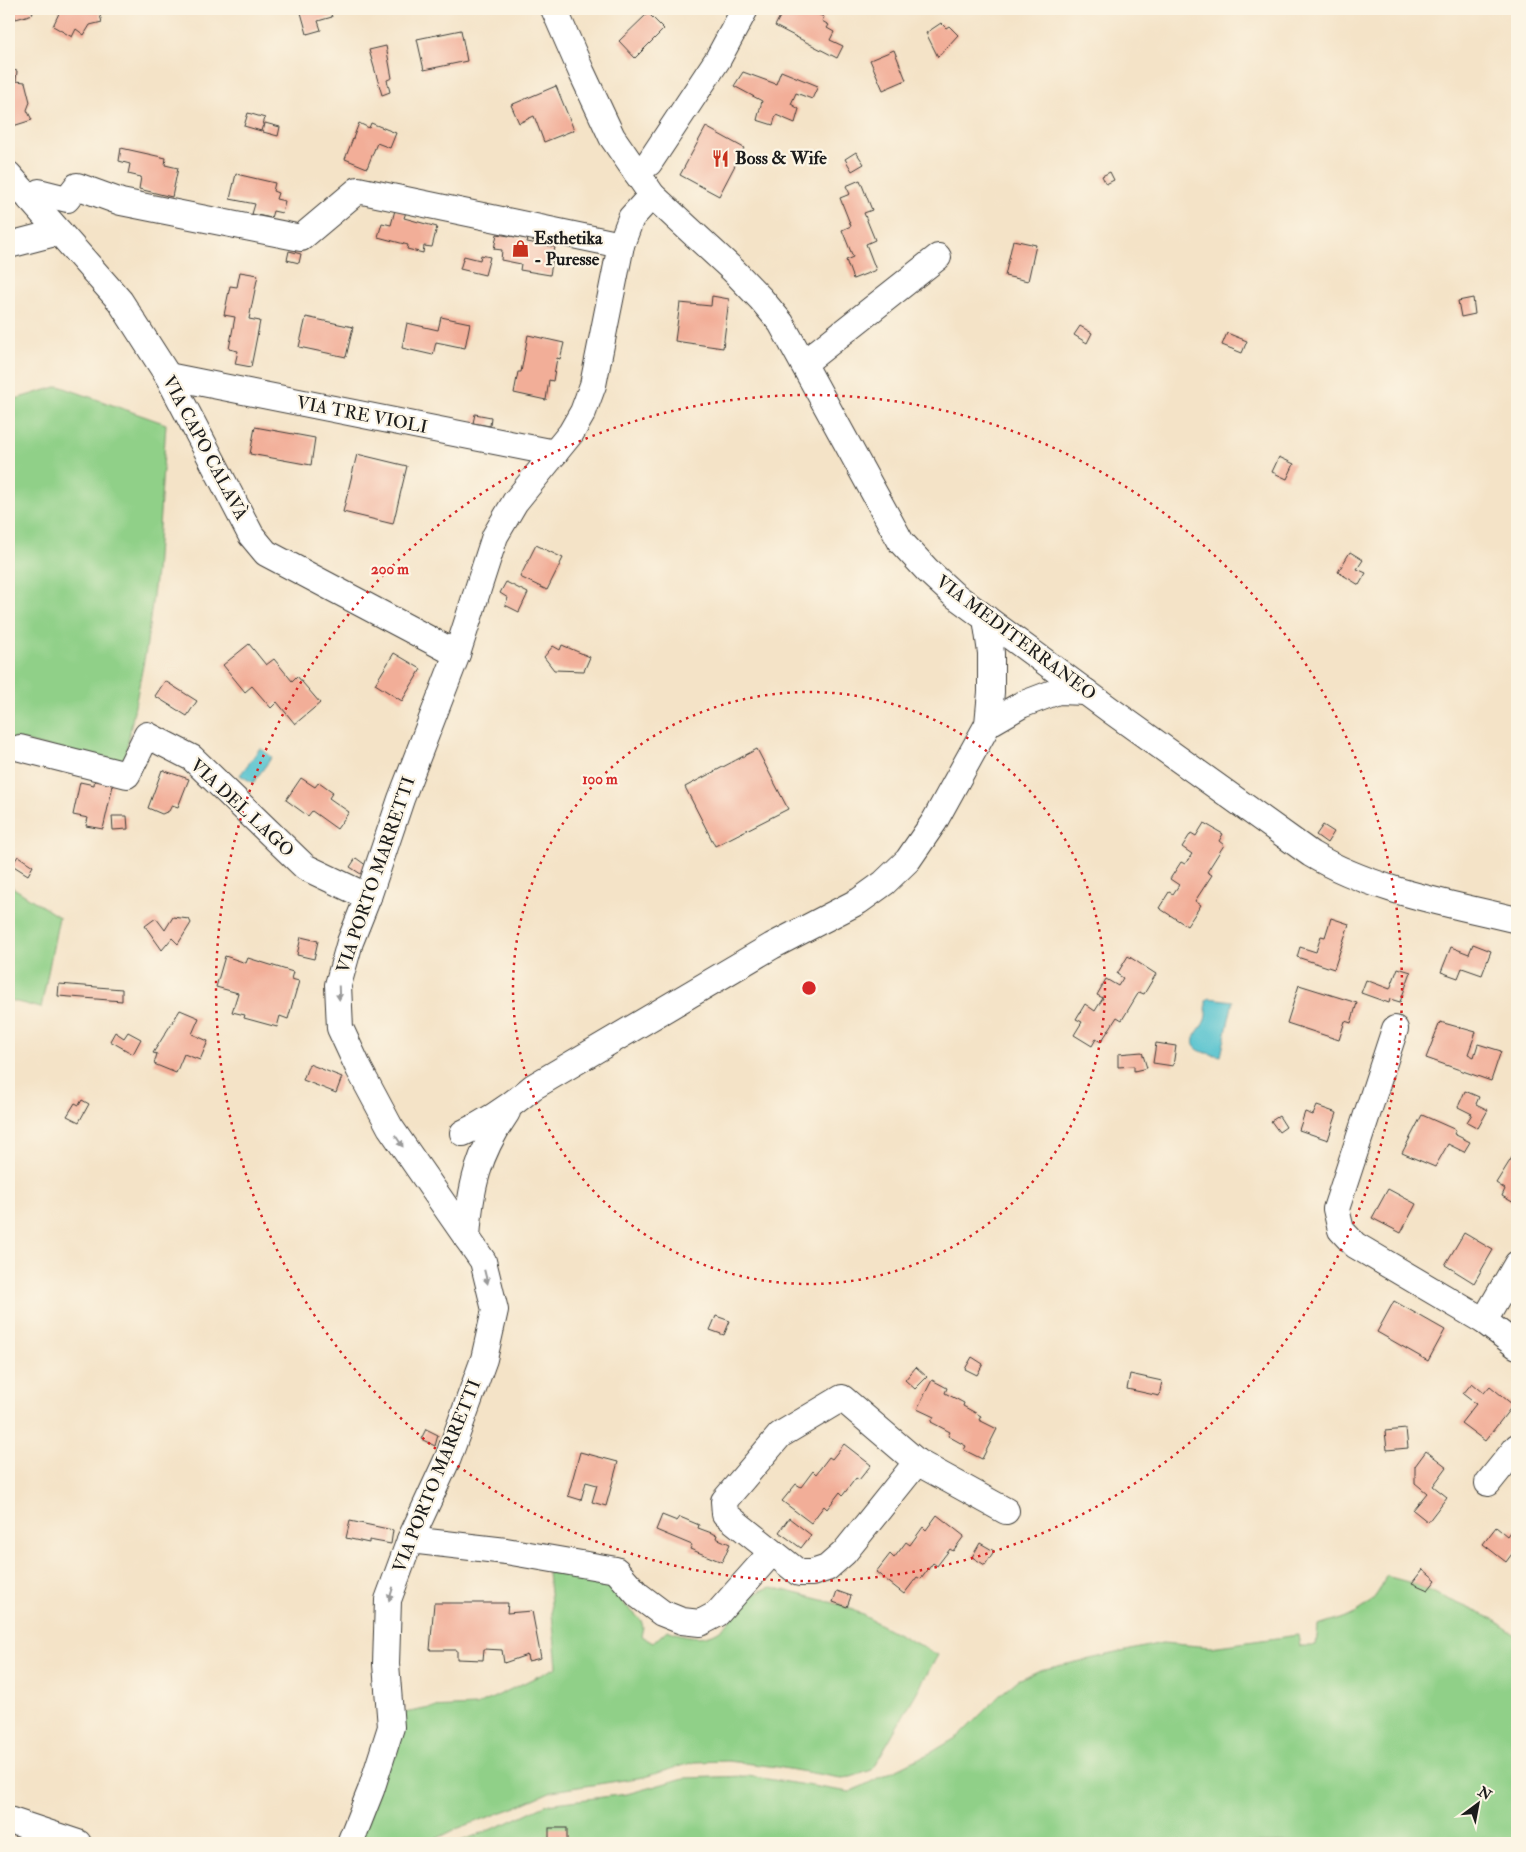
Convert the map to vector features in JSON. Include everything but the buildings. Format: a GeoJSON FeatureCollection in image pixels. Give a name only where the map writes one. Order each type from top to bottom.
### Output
{"type":"FeatureCollection","features":[{"type":"Feature","properties":{"kind":"street","name":"VIA MEDITERRANEO"},"geometry":{"type":"LineString","coordinates":[[554,9],[612,137],[652,195],[733,270],[781,323],[901,542],[952,594],[1303,848],[1332,866],[1404,892],[1517,920]]}},
{"type":"Feature","properties":{"kind":"street"},"geometry":{"type":"LineString","coordinates":[[636,172],[649,162],[718,59],[744,9]]}},
{"type":"Feature","properties":{"kind":"street","name":"VIA CAPO CALAVÀ"},"geometry":{"type":"LineString","coordinates":[[9,175],[120,301],[168,376],[251,535],[266,553],[457,654]]}},
{"type":"Feature","properties":{"kind":"street"},"geometry":{"type":"LineString","coordinates":[[30,199],[39,192],[67,200],[77,186],[122,202],[301,238],[358,190],[621,245]]}},
{"type":"Feature","properties":{"kind":"street","name":"VIA PORTO MARRETTI"},"geometry":{"type":"LineString","coordinates":[[350,1843],[371,1790],[391,1727],[386,1664],[388,1600],[410,1540],[448,1458],[484,1359],[494,1310],[483,1261],[390,1127],[359,1069],[340,1028],[338,985],[350,942],[368,897],[400,799],[457,654],[495,536],[515,502],[571,434],[584,412],[593,385],[621,245],[631,218],[652,195]]}},
{"type":"Feature","properties":{"kind":"street"},"geometry":{"type":"LineString","coordinates":[[9,245],[59,232]]}},
{"type":"Feature","properties":{"kind":"street"},"geometry":{"type":"LineString","coordinates":[[804,363],[938,257]]}},
{"type":"Feature","properties":{"kind":"street","name":"VIA TRE VIOLI"},"geometry":{"type":"LineString","coordinates":[[168,376],[555,453]]}},
{"type":"Feature","properties":{"kind":"street"},"geometry":{"type":"LineString","coordinates":[[463,1133],[486,1122],[512,1105],[534,1087],[772,946],[859,901],[884,883],[908,860],[934,822],[988,724],[991,692],[991,653],[986,618]]}},
{"type":"Feature","properties":{"kind":"street"},"geometry":{"type":"LineString","coordinates":[[988,724],[1021,704],[1058,691],[1086,692]]}},
{"type":"Feature","properties":{"kind":"street","name":"VIA DEL LAGO"},"geometry":{"type":"LineString","coordinates":[[20,748],[127,775],[147,735],[192,758],[305,867],[368,897]]}},
{"type":"Feature","properties":{"kind":"street"},"geometry":{"type":"LineString","coordinates":[[1395,1029],[1336,1209],[1341,1230],[1355,1246],[1484,1321],[1517,1346]]}},
{"type":"Feature","properties":{"kind":"street"},"geometry":{"type":"LineString","coordinates":[[467,1238],[472,1191],[480,1160],[494,1131],[512,1105]]}},
{"type":"Feature","properties":{"kind":"street"},"geometry":{"type":"LineString","coordinates":[[1484,1321],[1517,1264]]}},
{"type":"Feature","properties":{"kind":"street"},"geometry":{"type":"LineString","coordinates":[[918,1462],[844,1553],[828,1568],[812,1574],[799,1573],[726,1514],[724,1501],[780,1435],[842,1398],[918,1462],[1006,1511]]}},
{"type":"Feature","properties":{"kind":"street"},"geometry":{"type":"LineString","coordinates":[[1488,1483],[1517,1447]]}},
{"type":"Feature","properties":{"kind":"street"},"geometry":{"type":"LineString","coordinates":[[410,1540],[506,1551],[616,1570],[638,1595],[662,1613],[682,1621],[700,1623],[717,1614],[772,1552]]}},
{"type":"Feature","properties":{"kind":"street"},"geometry":{"type":"LineString","coordinates":[[9,1820],[78,1843]]}},
{"type":"Feature","properties":{"kind":"green space"},"geometry":{"type":"Polygon","coordinates":[[[59,386],[166,424],[156,572],[146,650],[123,767],[14,738],[9,742],[9,401],[59,386]]]}},
{"type":"Feature","properties":{"kind":"green space"},"geometry":{"type":"Polygon","coordinates":[[[9,885],[59,917],[41,1008],[9,1000],[9,885]]]}},
{"type":"Feature","properties":{"kind":"green space"},"geometry":{"type":"Polygon","coordinates":[[[548,1572],[611,1579],[619,1589],[623,1603],[641,1620],[643,1627],[641,1636],[653,1643],[667,1630],[690,1636],[707,1636],[719,1631],[745,1602],[757,1593],[772,1587],[849,1608],[938,1655],[872,1770],[851,1777],[841,1778],[728,1761],[695,1762],[644,1777],[552,1791],[516,1807],[456,1829],[428,1843],[354,1843],[399,1714],[430,1708],[476,1706],[557,1667],[548,1572]]]}},
{"type":"Feature","properties":{"kind":"green space"},"geometry":{"type":"Polygon","coordinates":[[[1386,1576],[1412,1583],[1493,1619],[1517,1636],[1517,1843],[456,1843],[507,1823],[547,1804],[627,1794],[684,1778],[748,1776],[850,1792],[932,1752],[959,1736],[1000,1695],[1018,1680],[1040,1670],[1162,1643],[1211,1647],[1298,1635],[1300,1646],[1316,1646],[1318,1626],[1351,1615],[1367,1605],[1380,1588],[1386,1576]]]}},
{"type":"Feature","properties":{"kind":"water"},"geometry":{"type":"Polygon","coordinates":[[[260,748],[272,757],[253,783],[240,775],[260,748]]]}},
{"type":"Feature","properties":{"kind":"water"},"geometry":{"type":"Polygon","coordinates":[[[1209,998],[1233,1001],[1221,1056],[1200,1051],[1194,1045],[1196,1034],[1205,1020],[1206,1001],[1209,998]]]}},
{"type":"Feature","properties":{"kind":"place","name":"Boss & Wife"},"geometry":{"type":"Point","coordinates":[721,158]}},
{"type":"Feature","properties":{"kind":"place","name":"Esthetika - Puresse"},"geometry":{"type":"Point","coordinates":[520,248]}}]}
